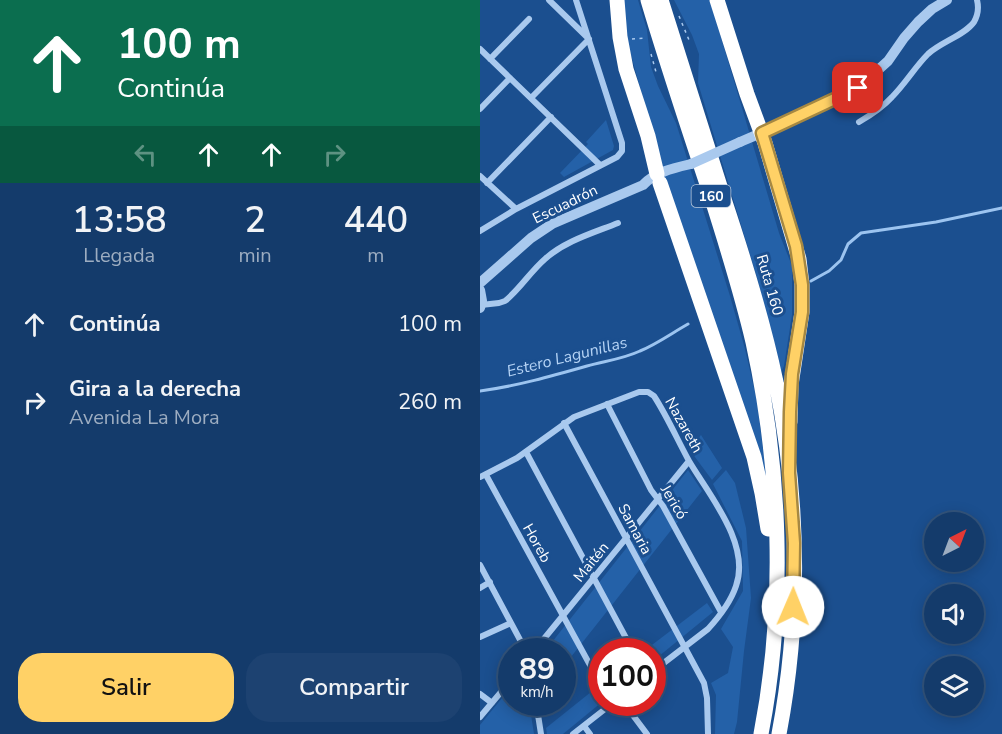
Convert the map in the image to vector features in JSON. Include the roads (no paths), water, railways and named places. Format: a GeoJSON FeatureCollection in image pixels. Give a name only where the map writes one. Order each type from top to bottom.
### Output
{"type":"FeatureCollection","features":[{"type":"Feature","properties":{"kind":"highway"},"geometry":{"type":"LineString","coordinates":[[616,0],[620,37],[630,83],[648,136],[659,179],[754,457],[765,508],[776,604]]}},
{"type":"Feature","properties":{"kind":"highway","name":"Ruta 160"},"geometry":{"type":"LineString","coordinates":[[648,0],[733,268],[752,340],[767,420],[775,489],[776,604],[771,667],[761,734]]}},
{"type":"Feature","properties":{"kind":"highway","name":"Ruta 160"},"geometry":{"type":"LineString","coordinates":[[661,0],[759,312],[776,384],[789,473],[794,534],[794,594],[788,676],[779,734]]}},
{"type":"Feature","properties":{"kind":"highway"},"geometry":{"type":"LineString","coordinates":[[717,0],[762,133],[799,259],[802,285],[800,326],[791,386],[789,473]]}},
{"type":"Feature","properties":{"kind":"street"},"geometry":{"type":"LineString","coordinates":[[549,0],[589,39]]}},
{"type":"Feature","properties":{"kind":"street"},"geometry":{"type":"LineString","coordinates":[[576,0],[589,39]]}},
{"type":"Feature","properties":{"kind":"street","name":"Escuadrón"},"geometry":{"type":"LineString","coordinates":[[480,283],[522,245],[552,224],[643,185],[652,186],[659,179],[858,88],[888,61],[918,22],[932,9],[947,0]]}},
{"type":"Feature","properties":{"kind":"street"},"geometry":{"type":"LineString","coordinates":[[859,122],[881,108],[928,55],[973,23],[977,16],[977,0]]}},
{"type":"Feature","properties":{"kind":"street"},"geometry":{"type":"LineString","coordinates":[[490,59],[529,19]]}},
{"type":"Feature","properties":{"kind":"street"},"geometry":{"type":"LineString","coordinates":[[531,98],[589,39]]}},
{"type":"Feature","properties":{"kind":"street","name":"Escuadrón"},"geometry":{"type":"LineString","coordinates":[[480,231],[516,209],[616,157],[622,151],[622,143],[589,39]]}},
{"type":"Feature","properties":{"kind":"street"},"geometry":{"type":"LineString","coordinates":[[480,49],[600,165]]}},
{"type":"Feature","properties":{"kind":"street"},"geometry":{"type":"LineString","coordinates":[[480,109],[510,78]]}},
{"type":"Feature","properties":{"kind":"street"},"geometry":{"type":"LineString","coordinates":[[516,209],[483,180],[550,117]]}},
{"type":"Feature","properties":{"kind":"street"},"geometry":{"type":"LineString","coordinates":[[480,290],[482,297],[480,307],[505,301],[555,251],[618,223]]}},
{"type":"Feature","properties":{"kind":"street","name":"Nazareth"},"geometry":{"type":"LineString","coordinates":[[483,476],[526,452],[564,423],[581,414],[639,392],[651,393],[689,461],[710,493],[737,547],[738,578],[735,589],[721,612],[708,629],[666,661]]}},
{"type":"Feature","properties":{"kind":"street","name":"Jericó"},"geometry":{"type":"LineString","coordinates":[[607,404],[651,490],[721,612]]}},
{"type":"Feature","properties":{"kind":"street","name":"Samaria"},"geometry":{"type":"LineString","coordinates":[[564,423],[702,678],[706,688],[708,734]]}},
{"type":"Feature","properties":{"kind":"street"},"geometry":{"type":"LineString","coordinates":[[526,452],[626,638]]}},
{"type":"Feature","properties":{"kind":"street","name":"Maitén"},"geometry":{"type":"LineString","coordinates":[[545,638],[689,461]]}},
{"type":"Feature","properties":{"kind":"street","name":"Horeb"},"geometry":{"type":"LineString","coordinates":[[483,476],[588,662]]}},
{"type":"Feature","properties":{"kind":"street"},"geometry":{"type":"LineString","coordinates":[[480,565],[519,638]]}},
{"type":"Feature","properties":{"kind":"street"},"geometry":{"type":"LineString","coordinates":[[480,588],[490,582]]}},
{"type":"Feature","properties":{"kind":"street"},"geometry":{"type":"LineString","coordinates":[[480,638],[511,623]]}},
{"type":"Feature","properties":{"kind":"street"},"geometry":{"type":"LineString","coordinates":[[480,694],[492,703]]}},
{"type":"Feature","properties":{"kind":"street"},"geometry":{"type":"LineString","coordinates":[[480,717],[498,696]]}},
{"type":"Feature","properties":{"kind":"street"},"geometry":{"type":"LineString","coordinates":[[538,716],[541,734]]}},
{"type":"Feature","properties":{"kind":"street"},"geometry":{"type":"LineString","coordinates":[[573,734],[596,716]]}},
{"type":"Feature","properties":{"kind":"street"},"geometry":{"type":"LineString","coordinates":[[634,716],[647,734]]}},
{"type":"Feature","properties":{"kind":"street"},"geometry":{"type":"LineString","coordinates":[[584,726],[590,734]]}},
{"type":"Feature","properties":{"kind":"waterway","name":"Estero Lagunillas"},"geometry":{"type":"LineString","coordinates":[[811,281],[829,271],[841,260],[848,244],[861,233],[936,222],[1002,208]]}},
{"type":"Feature","properties":{"kind":"waterway","name":"Estero Lagunillas"},"geometry":{"type":"LineString","coordinates":[[480,391],[534,380],[627,356],[652,345],[688,324]]}}]}
